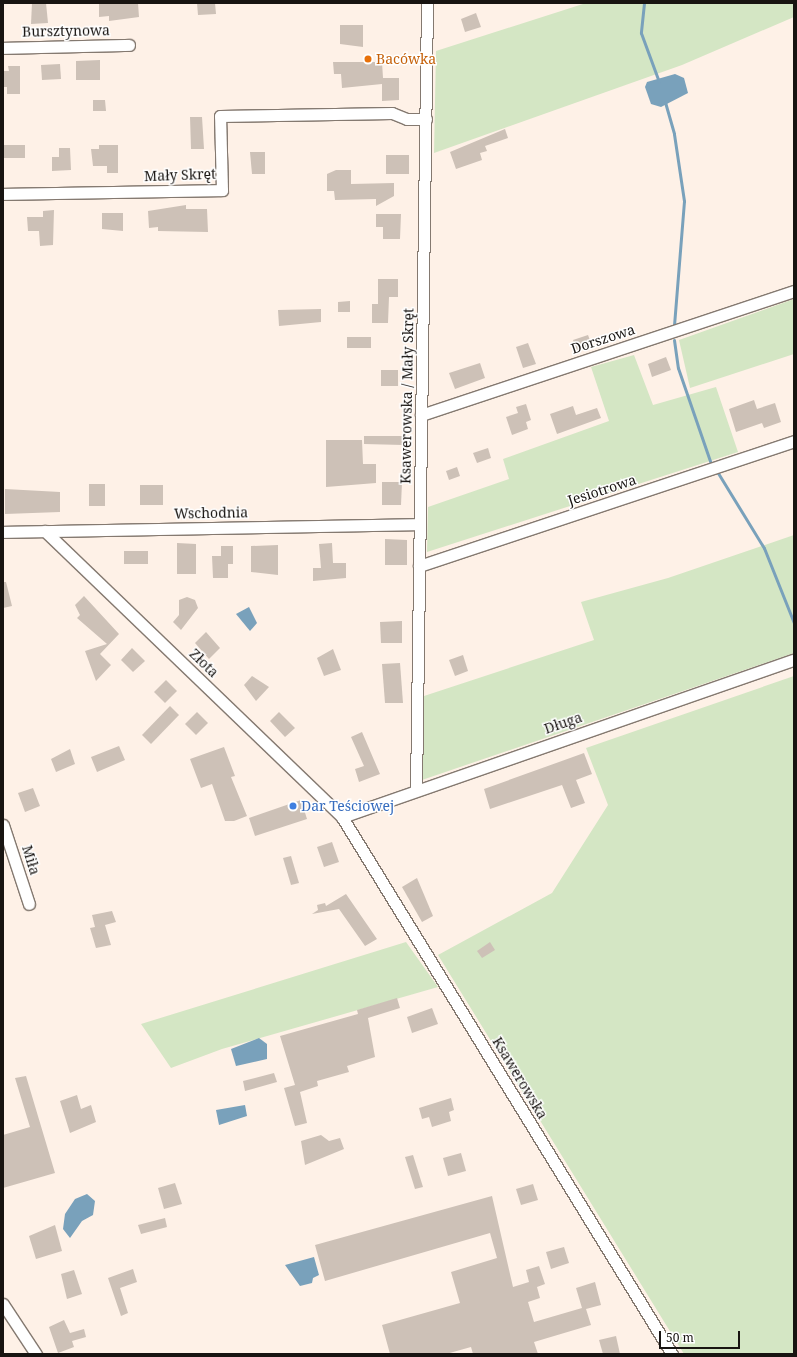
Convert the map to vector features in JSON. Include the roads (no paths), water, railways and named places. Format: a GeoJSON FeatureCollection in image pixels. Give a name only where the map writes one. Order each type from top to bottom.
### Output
{"type":"FeatureCollection","features":[{"type":"Feature","properties":{"kind":"street","name":"Ksawerowska / Mały Skręt"},"geometry":{"type":"LineString","coordinates":[[416,790],[428,3]]}},
{"type":"Feature","properties":{"kind":"street","name":"Bursztynowa"},"geometry":{"type":"LineString","coordinates":[[3,48],[129,45]]}},
{"type":"Feature","properties":{"kind":"street","name":"Mały Skręt"},"geometry":{"type":"LineString","coordinates":[[3,194],[222,190],[220,116],[392,113],[407,119],[426,118]]}},
{"type":"Feature","properties":{"kind":"street","name":"Dorszowa"},"geometry":{"type":"LineString","coordinates":[[421,415],[794,291]]}},
{"type":"Feature","properties":{"kind":"street","name":"Jesiotrowa"},"geometry":{"type":"LineString","coordinates":[[419,566],[794,441]]}},
{"type":"Feature","properties":{"kind":"street","name":"Wschodnia"},"geometry":{"type":"LineString","coordinates":[[3,532],[420,524]]}},
{"type":"Feature","properties":{"kind":"street","name":"Złota"},"geometry":{"type":"LineString","coordinates":[[45,531],[342,817]]}},
{"type":"Feature","properties":{"kind":"street","name":"Długa"},"geometry":{"type":"LineString","coordinates":[[342,817],[416,790],[794,660]]}},
{"type":"Feature","properties":{"kind":"street","name":"Ksawerowska"},"geometry":{"type":"LineString","coordinates":[[342,817],[672,1354]]}},
{"type":"Feature","properties":{"kind":"street","name":"Miła"},"geometry":{"type":"LineString","coordinates":[[3,825],[29,904]]}},
{"type":"Feature","properties":{"kind":"street"},"geometry":{"type":"LineString","coordinates":[[3,1304],[36,1354]]}},
{"type":"Feature","properties":{"kind":"water"},"geometry":{"type":"Polygon","coordinates":[[[675,74],[684,78],[688,93],[661,107],[651,104],[645,87],[647,82],[675,74]]]}},
{"type":"Feature","properties":{"kind":"water"},"geometry":{"type":"Polygon","coordinates":[[[249,607],[257,623],[250,631],[236,614],[249,607]]]}},
{"type":"Feature","properties":{"kind":"water"},"geometry":{"type":"Polygon","coordinates":[[[259,1038],[267,1044],[267,1059],[236,1066],[231,1049],[259,1038]]]}},
{"type":"Feature","properties":{"kind":"water"},"geometry":{"type":"Polygon","coordinates":[[[245,1105],[247,1116],[219,1125],[216,1110],[245,1105]]]}},
{"type":"Feature","properties":{"kind":"water"},"geometry":{"type":"Polygon","coordinates":[[[87,1194],[95,1201],[93,1215],[82,1221],[70,1238],[63,1229],[65,1214],[75,1199],[87,1194]]]}},
{"type":"Feature","properties":{"kind":"water"},"geometry":{"type":"Polygon","coordinates":[[[314,1257],[319,1275],[313,1278],[312,1283],[300,1286],[285,1265],[314,1257]]]}},
{"type":"Feature","properties":{"kind":"waterway"},"geometry":{"type":"LineString","coordinates":[[644,3],[641,33],[659,82]]}},
{"type":"Feature","properties":{"kind":"waterway"},"geometry":{"type":"LineString","coordinates":[[665,102],[674,134],[684,201],[674,325]]}},
{"type":"Feature","properties":{"kind":"waterway"},"geometry":{"type":"LineString","coordinates":[[674,340],[678,368],[711,464]]}},
{"type":"Feature","properties":{"kind":"waterway"},"geometry":{"type":"LineString","coordinates":[[718,473],[764,548],[794,623]]}},
{"type":"Feature","properties":{"kind":"place","name":"Bacówka"},"geometry":{"type":"Point","coordinates":[368,59]}},
{"type":"Feature","properties":{"kind":"place","name":"Dar Teściowej"},"geometry":{"type":"Point","coordinates":[293,806]}}]}
